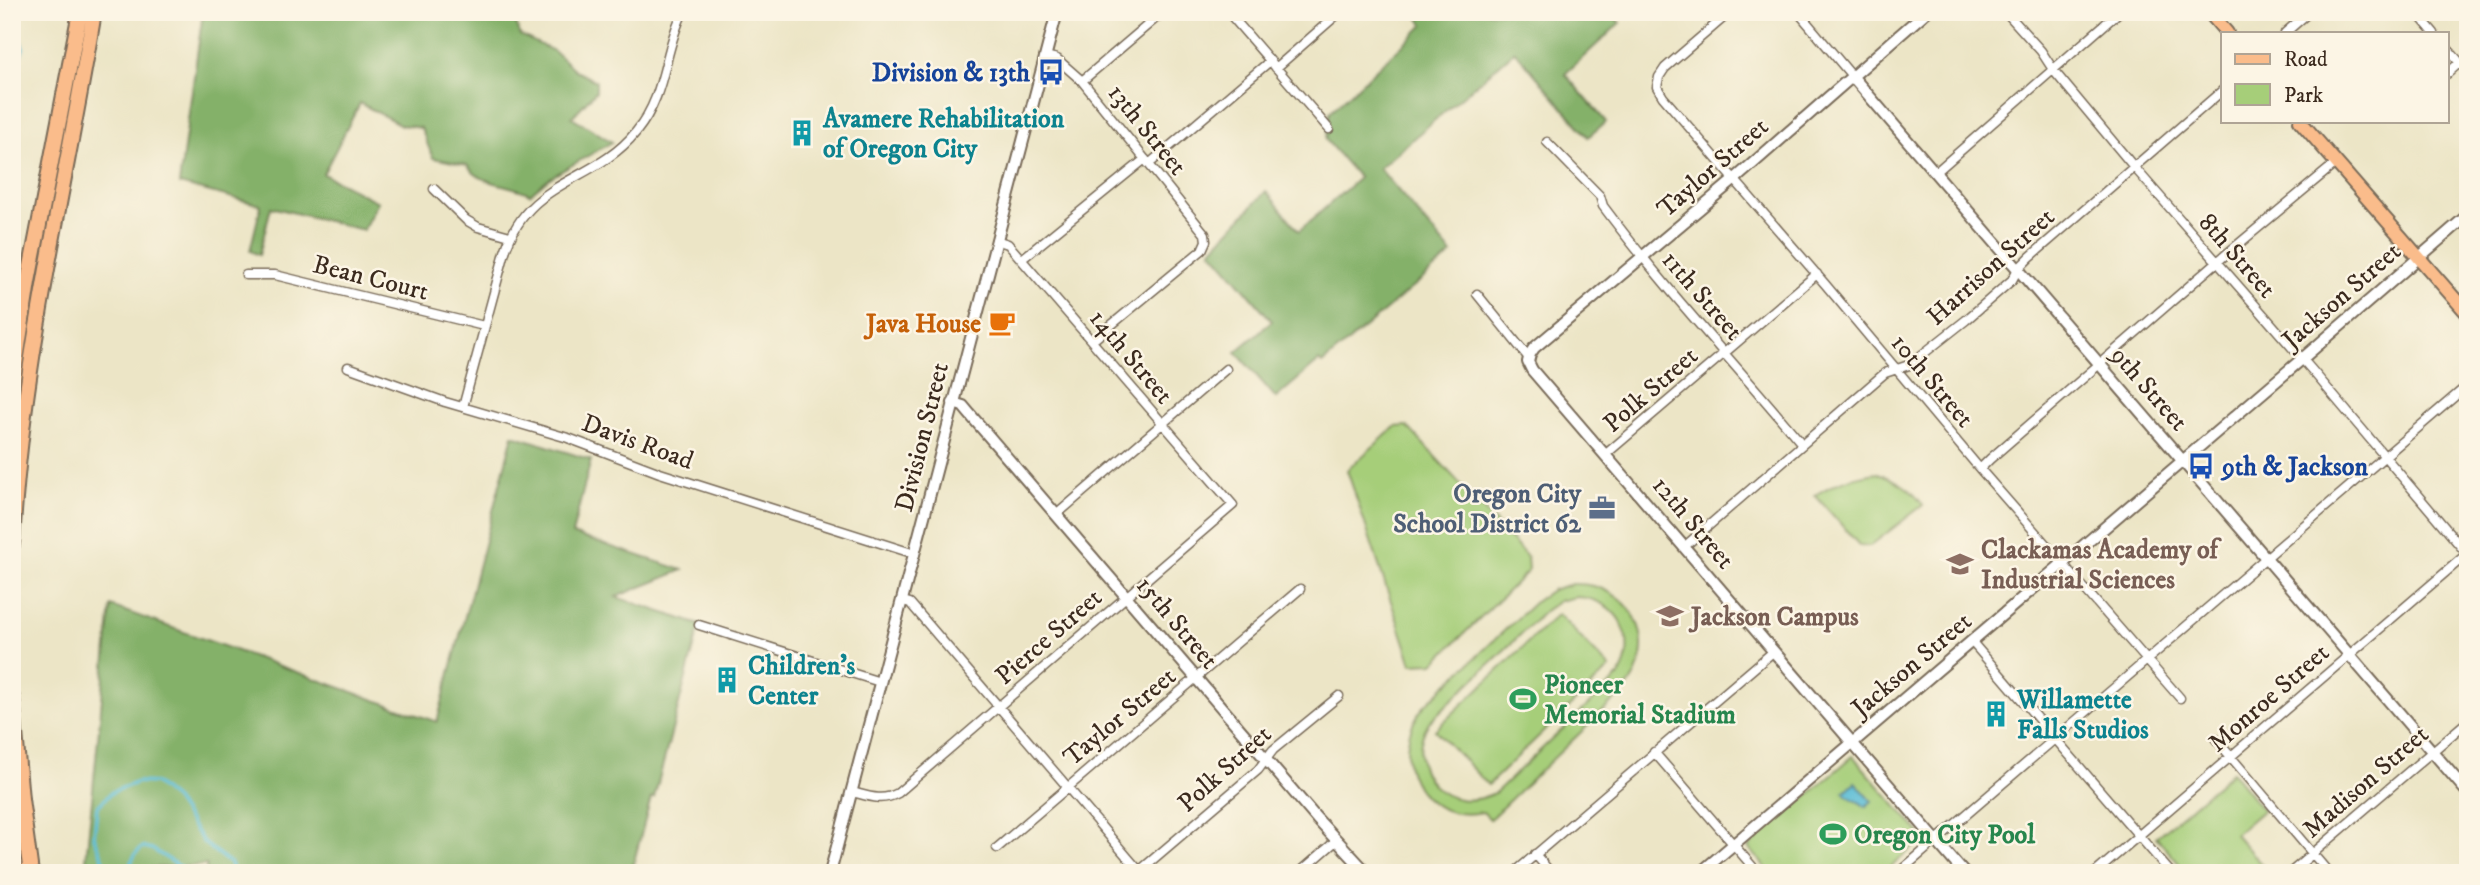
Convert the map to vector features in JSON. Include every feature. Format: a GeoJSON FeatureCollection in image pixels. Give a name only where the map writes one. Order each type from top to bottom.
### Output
{"type":"FeatureCollection","features":[{"type":"Feature","properties":{"kind":"highway"},"geometry":{"type":"LineString","coordinates":[[12,385],[80,12]]}},
{"type":"Feature","properties":{"kind":"highway"},"geometry":{"type":"LineString","coordinates":[[12,544],[28,380],[94,12]]}},
{"type":"Feature","properties":{"kind":"highway"},"geometry":{"type":"LineString","coordinates":[[12,698],[31,873]]}},
{"type":"Feature","properties":{"kind":"highway"},"geometry":{"type":"LineString","coordinates":[[12,852],[16,873]]}},
{"type":"Feature","properties":{"kind":"main road"},"geometry":{"type":"LineString","coordinates":[[2209,12],[2226,32]]}},
{"type":"Feature","properties":{"kind":"main road"},"geometry":{"type":"LineString","coordinates":[[2301,122],[2468,314]]}},
{"type":"Feature","properties":{"kind":"street"},"geometry":{"type":"LineString","coordinates":[[463,407],[509,236],[528,208],[542,196],[563,181],[592,167],[626,143],[635,133],[661,85],[675,31],[683,12]]}},
{"type":"Feature","properties":{"kind":"street","name":"Division Street"},"geometry":{"type":"LineString","coordinates":[[830,873],[1056,12]]}},
{"type":"Feature","properties":{"kind":"street"},"geometry":{"type":"LineString","coordinates":[[1082,81],[1163,12]]}},
{"type":"Feature","properties":{"kind":"street"},"geometry":{"type":"LineString","coordinates":[[1228,12],[1329,129]]}},
{"type":"Feature","properties":{"kind":"street"},"geometry":{"type":"LineString","coordinates":[[1021,259],[1340,12]]}},
{"type":"Feature","properties":{"kind":"street","name":"10th Street"},"geometry":{"type":"LineString","coordinates":[[1730,12],[1661,72],[1657,87],[1663,97],[1817,274],[1980,469],[2180,698]]}},
{"type":"Feature","properties":{"kind":"street","name":"9th Street"},"geometry":{"type":"LineString","coordinates":[[1798,12],[2468,793]]}},
{"type":"Feature","properties":{"kind":"street","name":"Taylor Street"},"geometry":{"type":"LineString","coordinates":[[1528,357],[1534,348],[1735,179],[1926,12]]}},
{"type":"Feature","properties":{"kind":"street","name":"8th Street"},"geometry":{"type":"LineString","coordinates":[[2006,12],[2041,51],[2054,71],[2134,167],[2302,359],[2467,554]]}},
{"type":"Feature","properties":{"kind":"street"},"geometry":{"type":"LineString","coordinates":[[1935,173],[2119,12]]}},
{"type":"Feature","properties":{"kind":"street"},"geometry":{"type":"LineString","coordinates":[[2286,32],[2309,12]]}},
{"type":"Feature","properties":{"kind":"street"},"geometry":{"type":"LineString","coordinates":[[2416,12],[2433,32]]}},
{"type":"Feature","properties":{"kind":"street"},"geometry":{"type":"LineString","coordinates":[[2448,49],[2468,72]]}},
{"type":"Feature","properties":{"kind":"street","name":"13th Street"},"geometry":{"type":"LineString","coordinates":[[1045,56],[1057,59],[1082,81],[1205,234],[1206,241],[1202,250],[1092,341]]}},
{"type":"Feature","properties":{"kind":"street"},"geometry":{"type":"LineString","coordinates":[[2448,73],[2459,62]]}},
{"type":"Feature","properties":{"kind":"street","name":"Harrison Street"},"geometry":{"type":"LineString","coordinates":[[1684,547],[1885,373],[1909,365],[1966,320],[2009,283],[2018,269],[2221,92]]}},
{"type":"Feature","properties":{"kind":"street","name":"11th Street"},"geometry":{"type":"LineString","coordinates":[[1547,142],[1600,196],[1603,206],[1642,258],[1726,352],[1802,444]]}},
{"type":"Feature","properties":{"kind":"street"},"geometry":{"type":"LineString","coordinates":[[1980,469],[2217,262],[2336,163]]}},
{"type":"Feature","properties":{"kind":"street"},"geometry":{"type":"LineString","coordinates":[[434,189],[478,228],[509,236]]}},
{"type":"Feature","properties":{"kind":"street","name":"Jackson Street"},"geometry":{"type":"LineString","coordinates":[[1700,873],[2468,215]]}},
{"type":"Feature","properties":{"kind":"street","name":"14th Street"},"geometry":{"type":"LineString","coordinates":[[996,240],[1008,244],[1233,505]]}},
{"type":"Feature","properties":{"kind":"street","name":"Polk Street"},"geometry":{"type":"LineString","coordinates":[[1606,454],[1817,274]]}},
{"type":"Feature","properties":{"kind":"street","name":"Bean Court"},"geometry":{"type":"LineString","coordinates":[[246,275],[275,275],[484,327]]}},
{"type":"Feature","properties":{"kind":"street","name":"12th Street"},"geometry":{"type":"LineString","coordinates":[[1477,294],[1528,357],[1530,368],[1964,873]]}},
{"type":"Feature","properties":{"kind":"street","name":"Davis Road"},"geometry":{"type":"LineString","coordinates":[[348,367],[463,407],[568,438],[660,473],[915,554]]}},
{"type":"Feature","properties":{"kind":"street"},"geometry":{"type":"LineString","coordinates":[[1056,515],[1226,369]]}},
{"type":"Feature","properties":{"kind":"street"},"geometry":{"type":"LineString","coordinates":[[1898,873],[2468,385]]}},
{"type":"Feature","properties":{"kind":"street","name":"15th Street"},"geometry":{"type":"LineString","coordinates":[[953,403],[963,406],[1266,760],[1367,873]]}},
{"type":"Feature","properties":{"kind":"street","name":"Pierce Street"},"geometry":{"type":"LineString","coordinates":[[852,792],[878,798],[889,798],[898,793],[1233,505]]}},
{"type":"Feature","properties":{"kind":"street","name":"Monroe Street"},"geometry":{"type":"LineString","coordinates":[[2095,873],[2467,554]]}},
{"type":"Feature","properties":{"kind":"street","name":"Taylor Street"},"geometry":{"type":"LineString","coordinates":[[997,848],[1197,680],[1300,589]]}},
{"type":"Feature","properties":{"kind":"street"},"geometry":{"type":"LineString","coordinates":[[903,601],[910,603],[1139,872]]}},
{"type":"Feature","properties":{"kind":"street"},"geometry":{"type":"LineString","coordinates":[[699,625],[880,682]]}},
{"type":"Feature","properties":{"kind":"street"},"geometry":{"type":"LineString","coordinates":[[1972,642],[2171,873]]}},
{"type":"Feature","properties":{"kind":"street"},"geometry":{"type":"LineString","coordinates":[[1514,873],[1774,651]]}},
{"type":"Feature","properties":{"kind":"street","name":"Polk Street"},"geometry":{"type":"LineString","coordinates":[[1139,872],[1258,770],[1273,750],[1339,696]]}},
{"type":"Feature","properties":{"kind":"street","name":"Madison Street"},"geometry":{"type":"LineString","coordinates":[[2290,873],[2468,721]]}},
{"type":"Feature","properties":{"kind":"street"},"geometry":{"type":"LineString","coordinates":[[2215,738],[2329,873]]}},
{"type":"Feature","properties":{"kind":"street"},"geometry":{"type":"LineString","coordinates":[[1654,752],[1758,873]]}},
{"type":"Feature","properties":{"kind":"street"},"geometry":{"type":"LineString","coordinates":[[1299,873],[1337,840]]}},
{"type":"Feature","properties":{"kind":"street"},"geometry":{"type":"LineString","coordinates":[[1535,854],[1551,873]]}},
{"type":"Feature","properties":{"kind":"green space"},"geometry":{"type":"Polygon","coordinates":[[[203,12],[512,12],[520,35],[554,51],[577,72],[596,81],[596,91],[572,117],[612,142],[548,179],[530,194],[479,177],[467,165],[433,158],[421,128],[401,125],[360,103],[323,174],[378,202],[363,230],[271,207],[259,255],[250,251],[261,205],[179,184],[203,12]]]}},
{"type":"Feature","properties":{"kind":"green space"},"geometry":{"type":"Polygon","coordinates":[[[1414,12],[1610,12],[1620,23],[1565,74],[1606,122],[1588,137],[1515,51],[1379,168],[1452,254],[1322,364],[1319,361],[1276,398],[1236,352],[1272,321],[1211,250],[1266,191],[1299,231],[1359,178],[1326,140],[1330,112],[1424,25],[1414,12]]]}},
{"type":"Feature","properties":{"kind":"green space"},"geometry":{"type":"Polygon","coordinates":[[[1407,426],[1527,557],[1528,571],[1434,663],[1412,664],[1347,470],[1395,427],[1407,426]]]}},
{"type":"Feature","properties":{"kind":"green space"},"geometry":{"type":"Polygon","coordinates":[[[513,435],[591,460],[572,534],[683,570],[616,597],[700,625],[654,798],[651,798],[633,865],[655,873],[205,873],[207,865],[85,871],[111,606],[437,722],[513,435]]]}},
{"type":"Feature","properties":{"kind":"green space"},"geometry":{"type":"Polygon","coordinates":[[[1878,473],[1903,485],[1923,505],[1870,546],[1859,545],[1815,495],[1845,480],[1878,473]]]}},
{"type":"Feature","properties":{"kind":"green space"},"geometry":{"type":"Polygon","coordinates":[[[1571,584],[1593,586],[1611,593],[1626,605],[1636,620],[1641,637],[1641,655],[1635,674],[1623,692],[1490,819],[1483,812],[1460,813],[1441,808],[1425,797],[1414,782],[1408,764],[1408,744],[1413,724],[1425,705],[1536,601],[1552,590],[1571,584]],[[1576,597],[1559,601],[1545,611],[1429,722],[1422,740],[1420,757],[1433,785],[1446,794],[1461,799],[1478,799],[1496,792],[1619,676],[1625,662],[1626,635],[1614,613],[1591,599],[1576,597]]]}},
{"type":"Feature","properties":{"kind":"green space"},"geometry":{"type":"Polygon","coordinates":[[[1558,614],[1610,668],[1488,785],[1435,730],[1558,614]]]}},
{"type":"Feature","properties":{"kind":"green space","name":"Oregon City Pool"},"geometry":{"type":"Polygon","coordinates":[[[1853,756],[1924,838],[1884,873],[1770,873],[1748,847],[1853,756]]]}},
{"type":"Feature","properties":{"kind":"green space"},"geometry":{"type":"Polygon","coordinates":[[[2232,772],[2263,810],[2235,834],[2269,873],[2187,873],[2156,837],[2232,772]]]}},
{"type":"Feature","properties":{"kind":"water","name":"Oregon City Pool"},"geometry":{"type":"Polygon","coordinates":[[[1855,782],[1872,801],[1865,807],[1844,792],[1855,782]]]}},
{"type":"Feature","properties":{"kind":"waterway"},"geometry":{"type":"LineString","coordinates":[[12,31],[17,34],[23,48],[18,60],[12,63]]}},
{"type":"Feature","properties":{"kind":"waterway"},"geometry":{"type":"LineString","coordinates":[[109,873],[94,837],[97,807],[112,792],[138,782],[155,783],[175,800],[204,843],[231,864],[231,873]]}},
{"type":"Feature","properties":{"kind":"waterway"},"geometry":{"type":"LineString","coordinates":[[137,873],[131,862],[143,847],[152,849],[190,873]]}},
{"type":"Feature","properties":{"kind":"place","name":"Division & 13th"},"geometry":{"type":"Point","coordinates":[1051,72]}},
{"type":"Feature","properties":{"kind":"place","name":"Avamere Rehabilitation of Oregon City"},"geometry":{"type":"Point","coordinates":[802,133]}},
{"type":"Feature","properties":{"kind":"place","name":"Java House"},"geometry":{"type":"Point","coordinates":[1002,323]}},
{"type":"Feature","properties":{"kind":"place","name":"9th & Jackson"},"geometry":{"type":"Point","coordinates":[2201,466]}},
{"type":"Feature","properties":{"kind":"place","name":"Oregon City School District 62"},"geometry":{"type":"Point","coordinates":[1602,508]}},
{"type":"Feature","properties":{"kind":"place","name":"Clackamas Academy of Industrial Sciences"},"geometry":{"type":"Point","coordinates":[1960,564]}},
{"type":"Feature","properties":{"kind":"place","name":"Jackson Campus"},"geometry":{"type":"Point","coordinates":[1670,616]}},
{"type":"Feature","properties":{"kind":"place","name":"Children's Center"},"geometry":{"type":"Point","coordinates":[727,680]}},
{"type":"Feature","properties":{"kind":"place","name":"Pioneer Memorial Stadium"},"geometry":{"type":"Point","coordinates":[1523,699]}},
{"type":"Feature","properties":{"kind":"place","name":"Willamette Falls Studios"},"geometry":{"type":"Point","coordinates":[1996,714]}},
{"type":"Feature","properties":{"kind":"place","name":"Oregon City Pool"},"geometry":{"type":"Point","coordinates":[1833,834]}}]}
